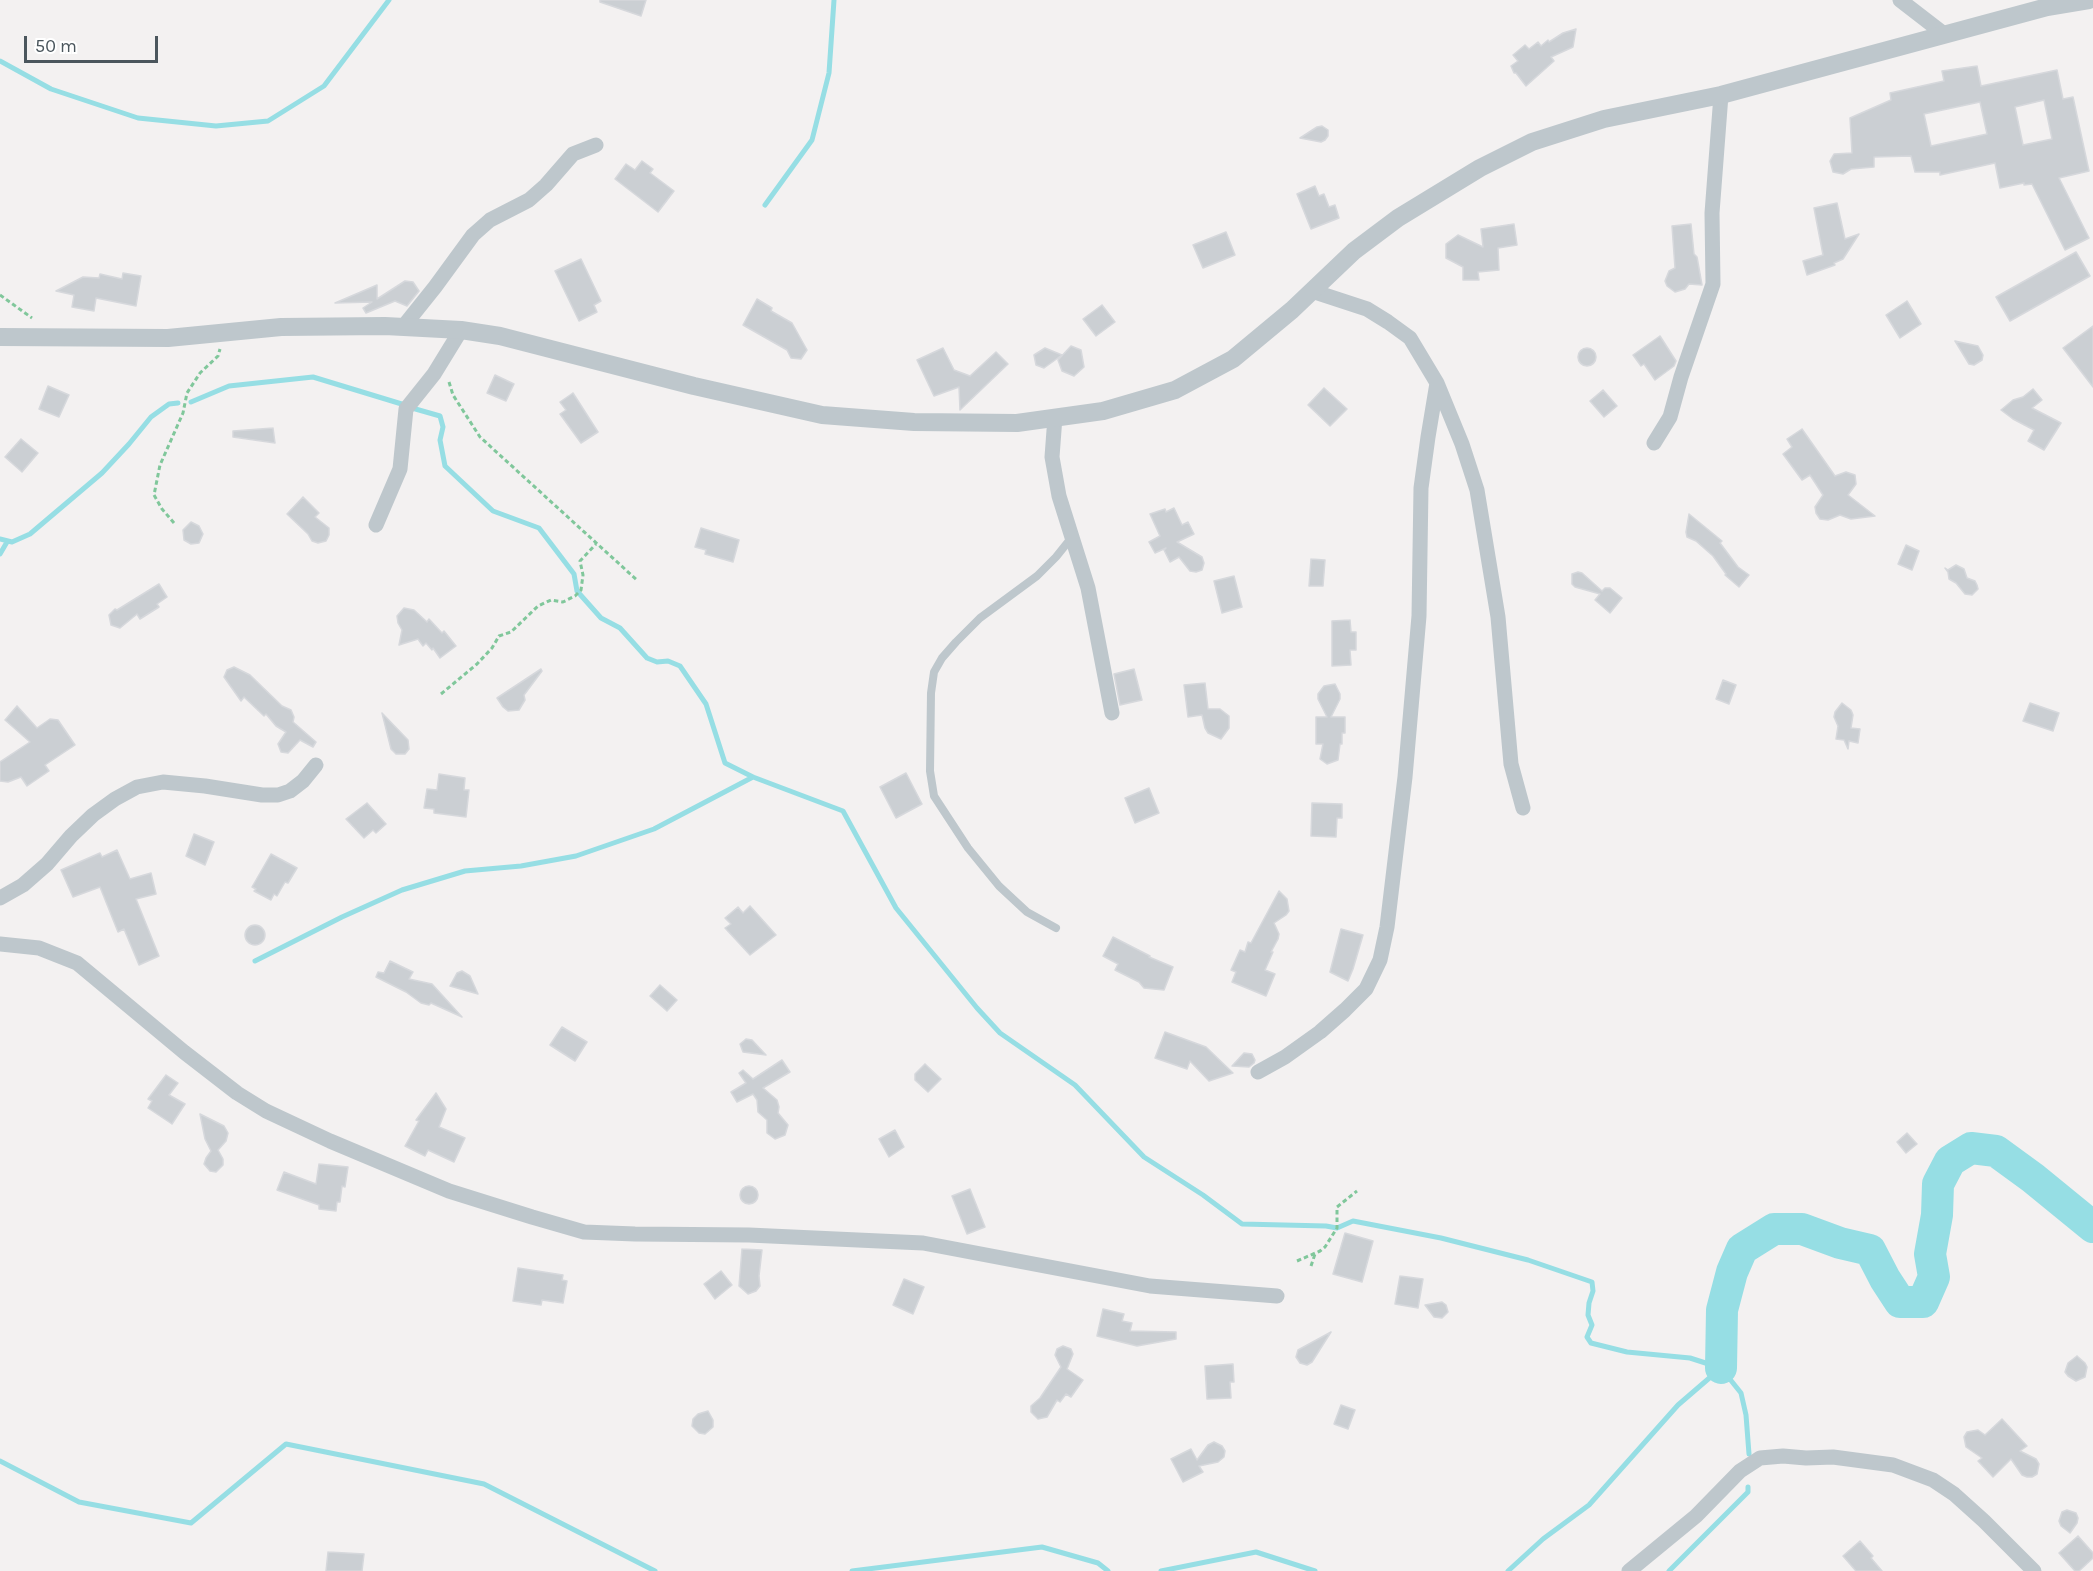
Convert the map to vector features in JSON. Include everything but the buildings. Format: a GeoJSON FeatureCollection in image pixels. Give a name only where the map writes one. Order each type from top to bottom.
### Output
{"type":"FeatureCollection","features":[{"type":"Feature","properties":{"kind":"street"},"geometry":{"type":"LineString","coordinates":[[1900,0],[1944,34]]}},
{"type":"Feature","properties":{"kind":"street"},"geometry":{"type":"LineString","coordinates":[[0,336],[168,338],[281,327],[403,327],[461,330],[500,336],[704,388],[822,415],[926,422],[1017,423],[1103,411],[1175,390],[1233,359],[1312,291],[1354,251],[1398,218],[1480,168],[1532,142],[1604,119],[1721,95],[2047,7],[2091,1]]}},
{"type":"Feature","properties":{"kind":"street"},"geometry":{"type":"LineString","coordinates":[[1654,443],[1670,417],[1681,377],[1713,284],[1712,213],[1721,95]]}},
{"type":"Feature","properties":{"kind":"street"},"geometry":{"type":"LineString","coordinates":[[403,327],[473,235],[490,220],[529,200],[546,185],[573,154],[596,145]]}},
{"type":"Feature","properties":{"kind":"street"},"geometry":{"type":"LineString","coordinates":[[1312,291],[1367,309],[1410,338],[1437,383],[1462,444],[1477,490],[1498,617],[1511,764],[1523,808]]}},
{"type":"Feature","properties":{"kind":"street"},"geometry":{"type":"LineString","coordinates":[[376,525],[400,469],[406,409],[434,374],[461,330]]}},
{"type":"Feature","properties":{"kind":"street"},"geometry":{"type":"LineString","coordinates":[[1258,1072],[1285,1058],[1345,1010],[1366,989],[1380,960],[1387,927],[1405,777],[1419,616],[1421,488],[1437,383]]}},
{"type":"Feature","properties":{"kind":"street"},"geometry":{"type":"LineString","coordinates":[[1055,417],[1052,457],[1059,496],[1088,588],[1112,713]]}},
{"type":"Feature","properties":{"kind":"street"},"geometry":{"type":"LineString","coordinates":[[0,898],[22,885],[47,864],[93,815],[137,787],[163,782],[278,795],[290,791],[303,781],[316,765]]}},
{"type":"Feature","properties":{"kind":"street"},"geometry":{"type":"LineString","coordinates":[[0,944],[39,948],[77,963],[184,1052],[237,1093],[266,1111],[330,1141],[449,1191],[584,1232],[749,1235],[923,1243],[1150,1286],[1277,1296]]}},
{"type":"Feature","properties":{"kind":"street"},"geometry":{"type":"LineString","coordinates":[[1629,1571],[1696,1516],[1740,1471],[1760,1458],[1783,1456],[1833,1457],[1893,1466],[1934,1480],[1954,1494],[1984,1521],[2034,1571]]}},
{"type":"Feature","properties":{"kind":"lane"},"geometry":{"type":"LineString","coordinates":[[1056,928],[1027,912],[999,886],[968,848],[934,796],[930,771],[931,693],[934,672],[942,658],[956,642],[980,618],[1037,576],[1072,537]]}},
{"type":"Feature","properties":{"kind":"path"},"geometry":{"type":"LineString","coordinates":[[0,295],[31,318],[40,318]]}},
{"type":"Feature","properties":{"kind":"path"},"geometry":{"type":"LineString","coordinates":[[174,523],[154,495],[157,477],[183,413],[187,393],[200,373],[218,356],[221,345],[217,333]]}},
{"type":"Feature","properties":{"kind":"path"},"geometry":{"type":"LineString","coordinates":[[443,360],[453,395],[480,437],[638,581]]}},
{"type":"Feature","properties":{"kind":"path"},"geometry":{"type":"LineString","coordinates":[[441,694],[477,664],[492,648],[499,636],[511,632],[538,606],[551,600],[563,602],[576,596],[581,590],[583,575],[580,561],[596,544]]}},
{"type":"Feature","properties":{"kind":"path"},"geometry":{"type":"LineString","coordinates":[[1297,1261],[1316,1253],[1331,1240],[1337,1228],[1337,1207],[1357,1191]]}},
{"type":"Feature","properties":{"kind":"path"},"geometry":{"type":"LineString","coordinates":[[1311,1266],[1316,1253]]}},
{"type":"Feature","properties":{"kind":"waterway"},"geometry":{"type":"LineString","coordinates":[[0,61],[51,89],[138,118],[216,126],[268,121],[324,86],[389,0]]}},
{"type":"Feature","properties":{"kind":"waterway"},"geometry":{"type":"LineString","coordinates":[[765,205],[812,140],[829,73],[834,0]]}},
{"type":"Feature","properties":{"kind":"waterway"},"geometry":{"type":"LineString","coordinates":[[191,402],[229,386],[313,377],[405,405]]}},
{"type":"Feature","properties":{"kind":"waterway"},"geometry":{"type":"LineString","coordinates":[[0,539],[12,542],[30,534],[102,473],[151,417],[169,404],[178,403]]}},
{"type":"Feature","properties":{"kind":"waterway"},"geometry":{"type":"LineString","coordinates":[[412,408],[440,416],[443,427],[440,440],[445,466],[493,511],[539,528],[574,574],[577,591],[601,618],[620,628],[647,658],[657,662],[668,661],[680,666],[706,704],[725,763],[753,777],[843,811],[896,908],[977,1008],[1000,1033],[1075,1085],[1144,1157],[1203,1195],[1242,1224],[1337,1228],[1353,1221],[1441,1238],[1528,1260],[1592,1282],[1593,1291],[1588,1315],[1592,1325],[1587,1337],[1591,1343],[1627,1352],[1690,1358],[1721,1368],[1741,1393],[1746,1415],[1749,1454]]}},
{"type":"Feature","properties":{"kind":"waterway"},"geometry":{"type":"LineString","coordinates":[[0,554],[7,542]]}},
{"type":"Feature","properties":{"kind":"waterway"},"geometry":{"type":"LineString","coordinates":[[255,961],[402,890],[465,871],[521,866],[576,856],[654,829],[753,777]]}},
{"type":"Feature","properties":{"kind":"waterway"},"geometry":{"type":"LineString","coordinates":[[1721,1368],[1722,1310],[1732,1272],[1742,1249],[1774,1229],[1802,1229],[1840,1243],[1870,1250],[1900,1302],[1923,1302],[1934,1277],[1930,1254],[1937,1215],[1938,1184],[1950,1161],[1971,1148],[1996,1151],[2093,1227]]}},
{"type":"Feature","properties":{"kind":"waterway"},"geometry":{"type":"LineString","coordinates":[[1508,1571],[1543,1539],[1589,1505],[1678,1405],[1721,1368]]}},
{"type":"Feature","properties":{"kind":"waterway"},"geometry":{"type":"LineString","coordinates":[[0,1461],[79,1502],[191,1523],[286,1444],[484,1484],[655,1571]]}},
{"type":"Feature","properties":{"kind":"waterway"},"geometry":{"type":"LineString","coordinates":[[1669,1571],[1748,1492],[1748,1487]]}},
{"type":"Feature","properties":{"kind":"waterway"},"geometry":{"type":"LineString","coordinates":[[852,1571],[1042,1547],[1098,1563],[1108,1571]]}},
{"type":"Feature","properties":{"kind":"waterway"},"geometry":{"type":"LineString","coordinates":[[1161,1571],[1256,1552],[1315,1571]]}}]}
